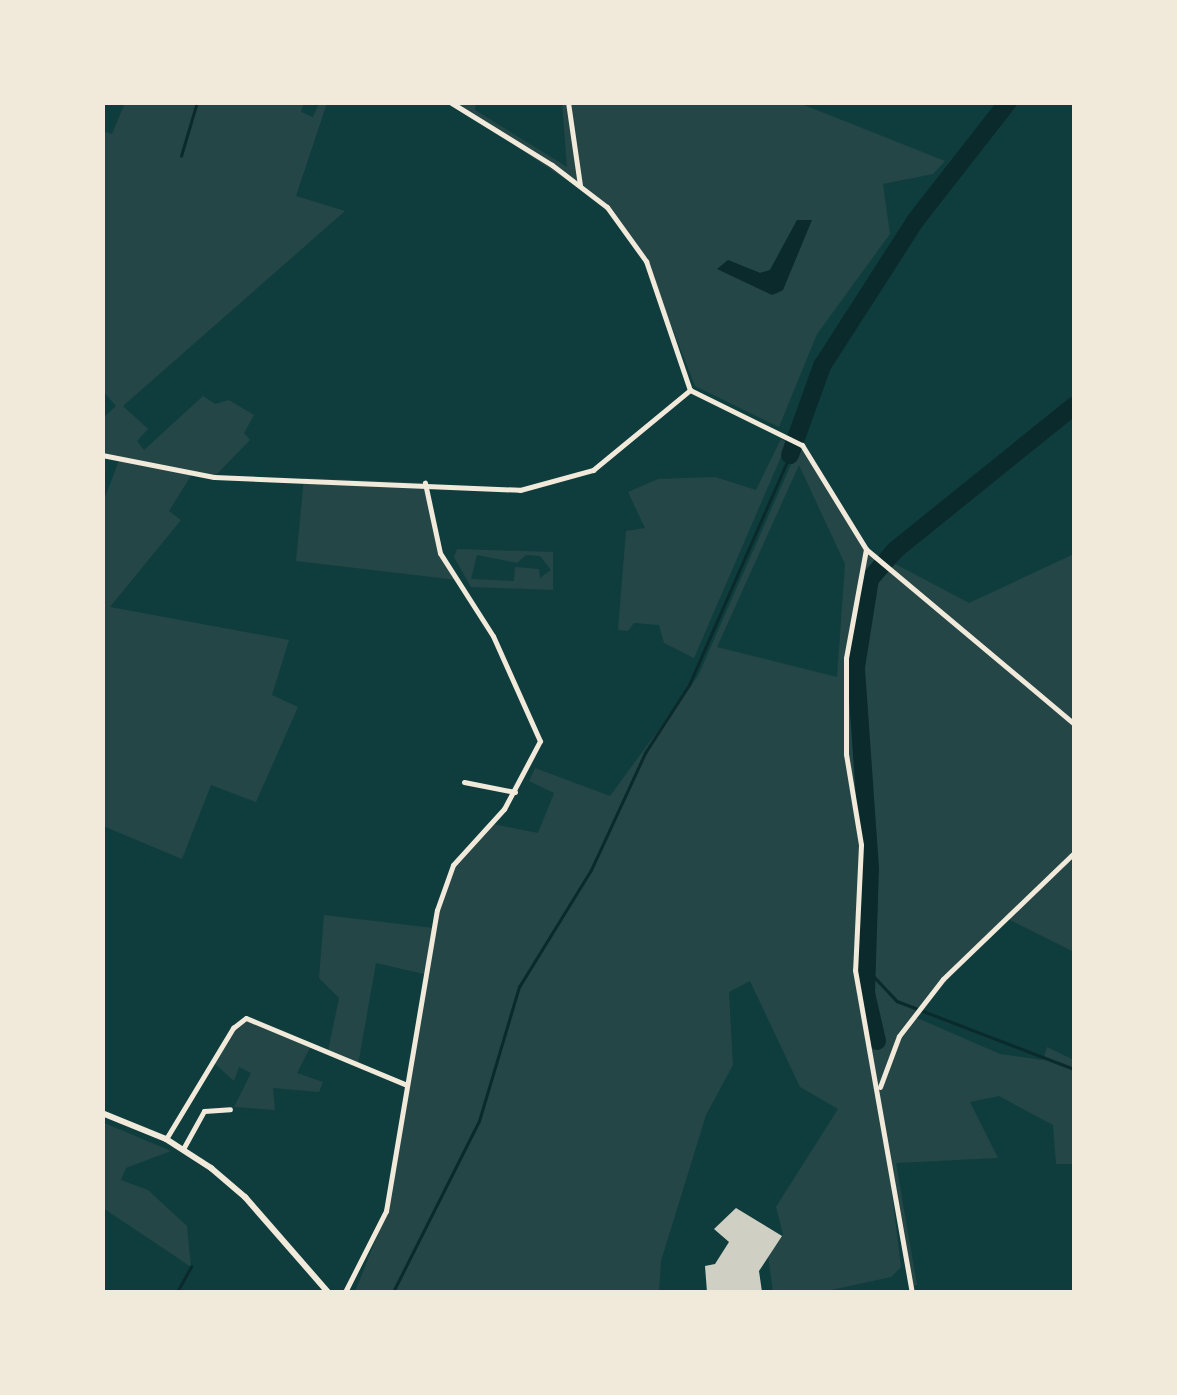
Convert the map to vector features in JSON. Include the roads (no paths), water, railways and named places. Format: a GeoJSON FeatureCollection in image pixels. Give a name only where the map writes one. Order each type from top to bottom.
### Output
{"type":"FeatureCollection","features":[{"type":"Feature","properties":{"kind":"street"},"geometry":{"type":"LineString","coordinates":[[450,102],[580,184],[607,207],[646,261],[690,390],[802,446],[873,558],[1074,724]]}},
{"type":"Feature","properties":{"kind":"street"},"geometry":{"type":"LineString","coordinates":[[568,102],[580,184]]}},
{"type":"Feature","properties":{"kind":"street"},"geometry":{"type":"LineString","coordinates":[[102,454],[214,477],[520,490],[568,480],[606,460],[690,390]]}},
{"type":"Feature","properties":{"kind":"street"},"geometry":{"type":"LineString","coordinates":[[345,1292],[386,1211],[437,910],[453,864],[515,792],[540,741],[493,636],[440,553],[425,483]]}},
{"type":"Feature","properties":{"kind":"street"},"geometry":{"type":"LineString","coordinates":[[866,548],[846,658],[846,754],[860,845],[855,970],[912,1292]]}},
{"type":"Feature","properties":{"kind":"street"},"geometry":{"type":"LineString","coordinates":[[464,782],[515,792]]}},
{"type":"Feature","properties":{"kind":"street"},"geometry":{"type":"LineString","coordinates":[[879,1090],[899,1036],[944,979],[1074,853]]}},
{"type":"Feature","properties":{"kind":"street"},"geometry":{"type":"LineString","coordinates":[[166,1139],[233,1028],[246,1018],[407,1085]]}},
{"type":"Feature","properties":{"kind":"street"},"geometry":{"type":"LineString","coordinates":[[182,1148],[204,1111],[230,1109]]}},
{"type":"Feature","properties":{"kind":"street"},"geometry":{"type":"LineString","coordinates":[[102,1113],[182,1148],[245,1198],[328,1292]]}},
{"type":"Feature","properties":{"kind":"waterway"},"geometry":{"type":"LineString","coordinates":[[181,156],[197,102]]}},
{"type":"Feature","properties":{"kind":"waterway"},"geometry":{"type":"LineString","coordinates":[[790,455],[822,366],[915,221],[1008,102]]}},
{"type":"Feature","properties":{"kind":"waterway"},"geometry":{"type":"LineString","coordinates":[[877,1041],[866,993],[870,869],[856,667],[870,579],[894,551],[1074,406]]}},
{"type":"Feature","properties":{"kind":"waterway"},"geometry":{"type":"LineString","coordinates":[[393,1292],[479,1121],[519,987],[591,870],[645,753],[689,685],[790,455]]}},
{"type":"Feature","properties":{"kind":"waterway"},"geometry":{"type":"LineString","coordinates":[[867,969],[897,1001],[1074,1069]]}},
{"type":"Feature","properties":{"kind":"waterway"},"geometry":{"type":"LineString","coordinates":[[177,1292],[191,1267]]}}]}
